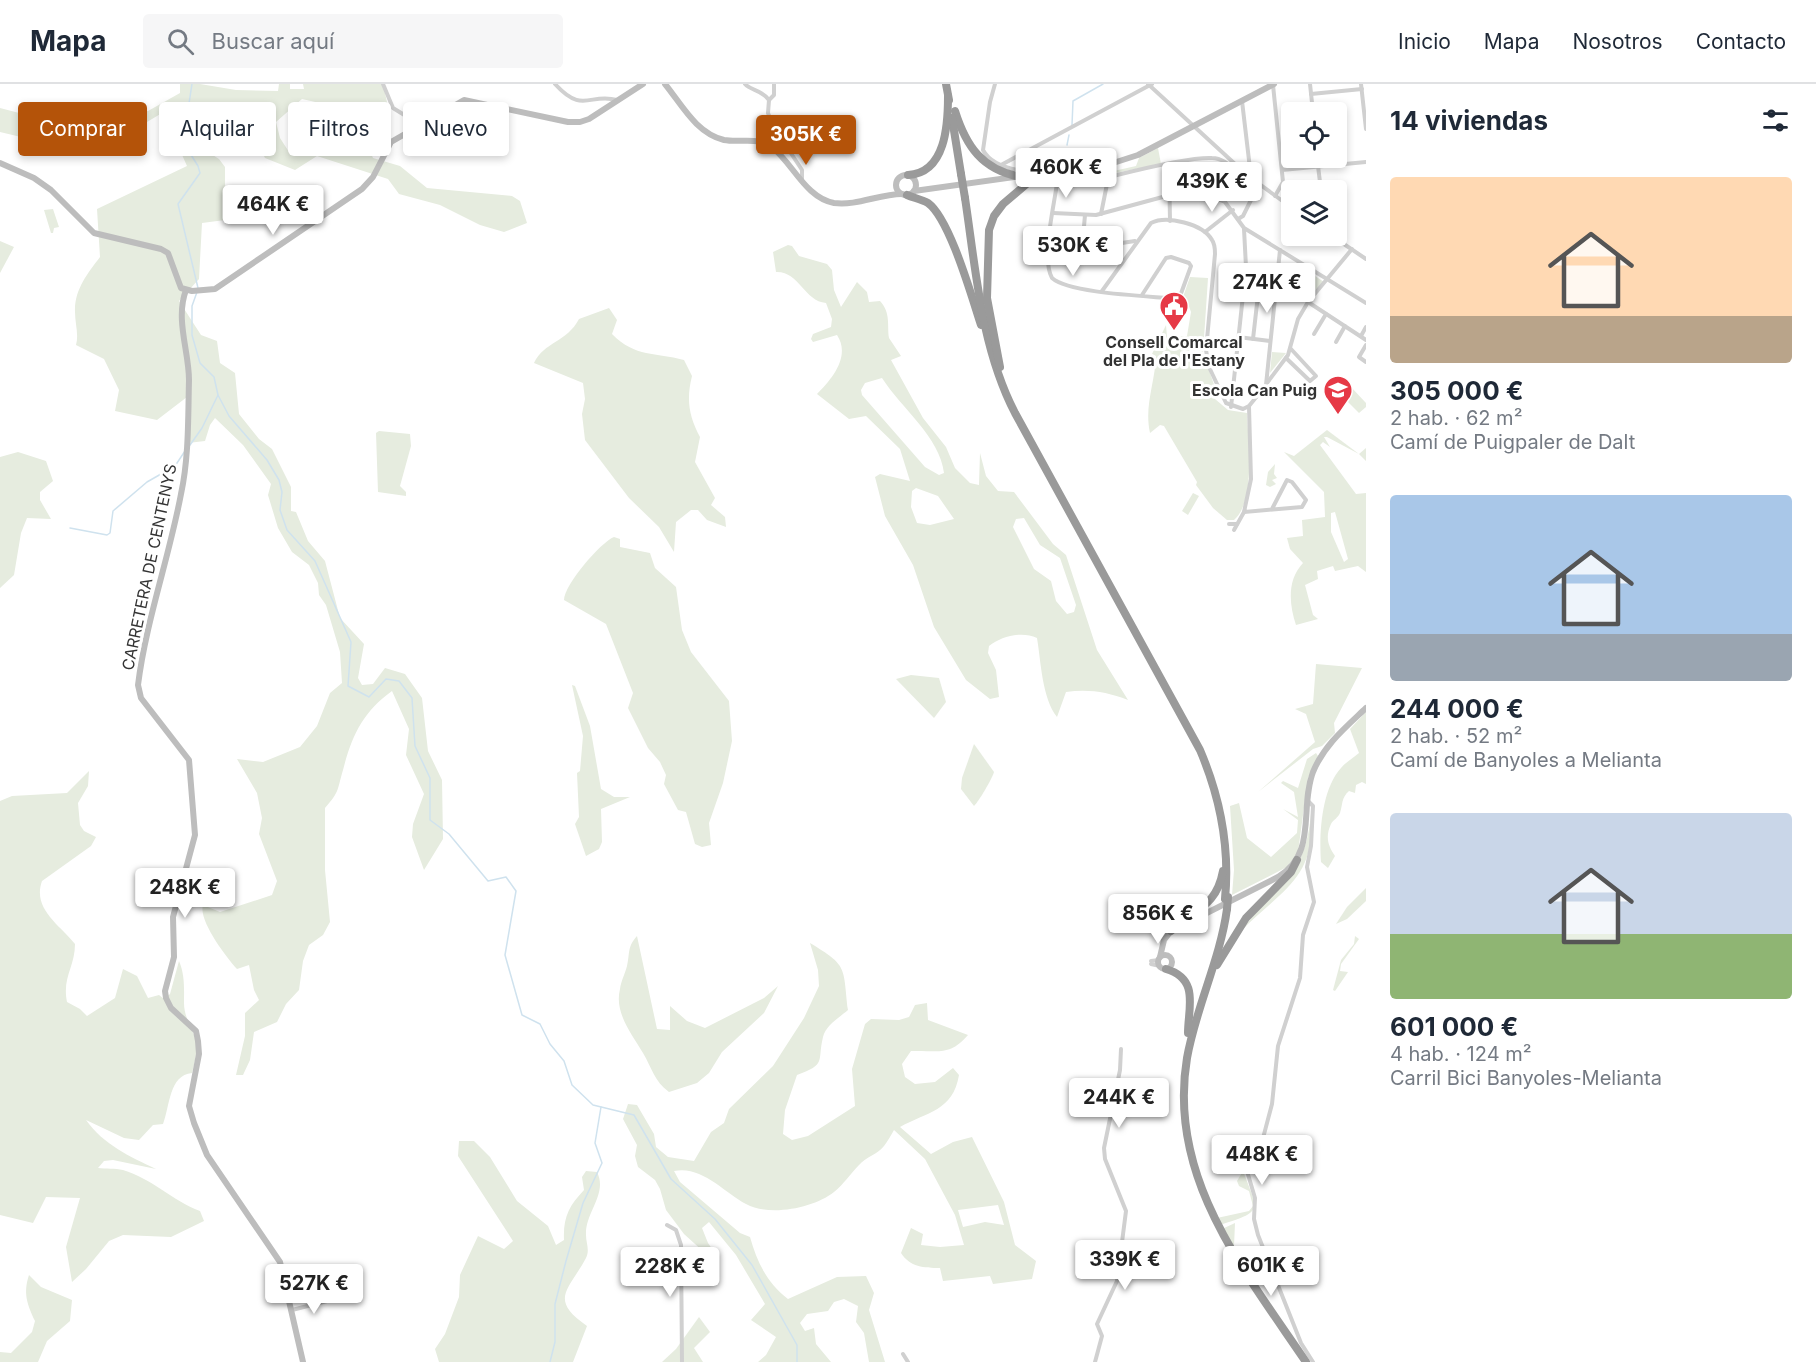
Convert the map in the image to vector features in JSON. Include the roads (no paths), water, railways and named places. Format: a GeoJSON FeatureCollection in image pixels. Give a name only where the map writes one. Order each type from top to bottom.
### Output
{"type":"FeatureCollection","features":[{"type":"Feature","properties":{"kind":"highway"},"geometry":{"type":"LineString","coordinates":[[912,178],[922,171],[942,147],[948,126],[948,84]]}},
{"type":"Feature","properties":{"kind":"highway"},"geometry":{"type":"LineString","coordinates":[[948,84],[962,174]]}},
{"type":"Feature","properties":{"kind":"highway"},"geometry":{"type":"LineString","coordinates":[[948,96],[997,367],[1021,417],[1205,750],[1216,781],[1226,824],[1230,868],[1222,936],[1191,1040],[1185,1082],[1186,1125],[1195,1172],[1224,1240],[1305,1362]]}},
{"type":"Feature","properties":{"kind":"highway"},"geometry":{"type":"LineString","coordinates":[[954,111],[965,141],[981,160],[998,171],[1021,177]]}},
{"type":"Feature","properties":{"kind":"highway"},"geometry":{"type":"LineString","coordinates":[[997,367],[987,298],[989,230],[994,216],[1003,204],[1034,174]]}},
{"type":"Feature","properties":{"kind":"highway"},"geometry":{"type":"LineString","coordinates":[[907,193],[928,203],[943,223],[1018,419],[1200,750],[1214,787],[1226,849],[1227,898]]}},
{"type":"Feature","properties":{"kind":"highway"},"geometry":{"type":"LineString","coordinates":[[1171,931],[1202,909],[1214,895],[1222,875],[1226,849]]}},
{"type":"Feature","properties":{"kind":"highway"},"geometry":{"type":"LineString","coordinates":[[1206,986],[1222,955],[1246,918],[1291,872],[1298,860]]}},
{"type":"Feature","properties":{"kind":"highway"},"geometry":{"type":"LineString","coordinates":[[1188,1033],[1225,909]]}},
{"type":"Feature","properties":{"kind":"highway"},"geometry":{"type":"LineString","coordinates":[[1162,961],[1175,972],[1190,992],[1192,1004],[1182,1071],[1182,1113],[1186,1148],[1198,1192],[1229,1253],[1305,1362]]}},
{"type":"Feature","properties":{"kind":"street"},"geometry":{"type":"LineString","coordinates":[[383,84],[393,108],[403,114]]}},
{"type":"Feature","properties":{"kind":"street"},"geometry":{"type":"LineString","coordinates":[[555,84],[564,94],[575,100],[617,100]]}},
{"type":"Feature","properties":{"kind":"street"},"geometry":{"type":"LineString","coordinates":[[509,110],[568,122],[585,120],[643,84]]}},
{"type":"Feature","properties":{"kind":"street"},"geometry":{"type":"LineString","coordinates":[[665,84],[697,125],[722,139],[767,143],[820,197],[835,203],[1034,174],[1064,173],[1121,162],[1274,84],[1282,171],[1282,184],[1275,196]]}},
{"type":"Feature","properties":{"kind":"street"},"geometry":{"type":"LineString","coordinates":[[745,84],[750,89],[763,92],[769,101],[770,119],[802,170],[802,180]]}},
{"type":"Feature","properties":{"kind":"street"},"geometry":{"type":"LineString","coordinates":[[769,101],[774,94],[774,84]]}},
{"type":"Feature","properties":{"kind":"street"},"geometry":{"type":"LineString","coordinates":[[995,84],[983,150],[987,156],[1000,165],[1034,174]]}},
{"type":"Feature","properties":{"kind":"street"},"geometry":{"type":"LineString","coordinates":[[1000,165],[1150,84],[1192,127],[1281,200]]}},
{"type":"Feature","properties":{"kind":"street"},"geometry":{"type":"LineString","coordinates":[[1310,84],[1312,102]]}},
{"type":"Feature","properties":{"kind":"street"},"geometry":{"type":"LineString","coordinates":[[1311,94],[1362,86],[1366,129]]}},
{"type":"Feature","properties":{"kind":"street"},"geometry":{"type":"LineString","coordinates":[[1242,101],[1251,177]]}},
{"type":"Feature","properties":{"kind":"street"},"geometry":{"type":"LineString","coordinates":[[0,163],[34,178],[51,190],[94,233],[152,245],[168,253],[178,282],[189,291],[208,291],[233,279],[362,189],[375,173],[382,155],[391,142],[403,134]]}},
{"type":"Feature","properties":{"kind":"street"},"geometry":{"type":"LineString","coordinates":[[1026,153],[1042,152],[1057,183]]}},
{"type":"Feature","properties":{"kind":"street"},"geometry":{"type":"LineString","coordinates":[[1034,174],[1053,155],[1060,153],[1078,169]]}},
{"type":"Feature","properties":{"kind":"street"},"geometry":{"type":"LineString","coordinates":[[1015,158],[1017,169]]}},
{"type":"Feature","properties":{"kind":"street"},"geometry":{"type":"LineString","coordinates":[[1064,173],[1068,182],[1084,185],[1168,165],[1217,159],[1252,184],[1259,184]]}},
{"type":"Feature","properties":{"kind":"street"},"geometry":{"type":"LineString","coordinates":[[1069,161],[1057,183],[1048,270],[1057,282],[1068,288],[1179,299],[1191,266],[1189,263],[1171,257],[1166,258],[1142,295]]}},
{"type":"Feature","properties":{"kind":"street"},"geometry":{"type":"LineString","coordinates":[[1347,164],[1366,162]]}},
{"type":"Feature","properties":{"kind":"street"},"geometry":{"type":"LineString","coordinates":[[1168,165],[1170,221]]}},
{"type":"Feature","properties":{"kind":"street"},"geometry":{"type":"LineString","coordinates":[[1240,168],[1248,166]]}},
{"type":"Feature","properties":{"kind":"street"},"geometry":{"type":"LineString","coordinates":[[1282,171],[1309,168]]}},
{"type":"Feature","properties":{"kind":"street"},"geometry":{"type":"LineString","coordinates":[[888,196],[901,176],[912,178],[928,188]]}},
{"type":"Feature","properties":{"kind":"street"},"geometry":{"type":"LineString","coordinates":[[907,193],[912,178]]}},
{"type":"Feature","properties":{"kind":"street"},"geometry":{"type":"LineString","coordinates":[[1101,213],[1108,178]]}},
{"type":"Feature","properties":{"kind":"street"},"geometry":{"type":"LineString","coordinates":[[896,183],[907,193]]}},
{"type":"Feature","properties":{"kind":"street"},"geometry":{"type":"LineString","coordinates":[[1238,219],[1243,216],[1259,184]]}},
{"type":"Feature","properties":{"kind":"street"},"geometry":{"type":"LineString","coordinates":[[1053,213],[1085,215],[1101,213],[1170,195],[1189,192],[1204,193],[1225,202],[1244,228],[1366,303]]}},
{"type":"Feature","properties":{"kind":"street"},"geometry":{"type":"LineString","coordinates":[[1205,232],[1233,210]]}},
{"type":"Feature","properties":{"kind":"street"},"geometry":{"type":"LineString","coordinates":[[1082,249],[1085,215]]}},
{"type":"Feature","properties":{"kind":"street"},"geometry":{"type":"LineString","coordinates":[[1102,291],[1151,223],[1170,221],[1205,232],[1212,240],[1215,254],[1206,355],[1224,400],[1231,407],[1243,410],[1249,406],[1286,358],[1291,349],[1298,319],[1308,302],[1352,249]]}},
{"type":"Feature","properties":{"kind":"street"},"geometry":{"type":"LineString","coordinates":[[1231,407],[1244,285],[1246,255],[1244,228]]}},
{"type":"Feature","properties":{"kind":"street"},"geometry":{"type":"LineString","coordinates":[[1049,247],[1082,249],[1136,241]]}},
{"type":"Feature","properties":{"kind":"street"},"geometry":{"type":"LineString","coordinates":[[1347,246],[1366,259]]}},
{"type":"Feature","properties":{"kind":"street"},"geometry":{"type":"LineString","coordinates":[[1266,385],[1280,250]]}},
{"type":"Feature","properties":{"kind":"street"},"geometry":{"type":"LineString","coordinates":[[1304,310],[1308,268]]}},
{"type":"Feature","properties":{"kind":"street"},"geometry":{"type":"LineString","coordinates":[[1244,285],[1276,288]]}},
{"type":"Feature","properties":{"kind":"street"},"geometry":{"type":"LineString","coordinates":[[1253,339],[1259,286]]}},
{"type":"Feature","properties":{"kind":"street","name":"CARRETERA DE CENTENYS"},"geometry":{"type":"LineString","coordinates":[[189,291],[182,299],[182,321],[189,383],[182,491],[138,685],[141,698],[189,760],[191,772],[195,835],[173,916],[174,957],[165,991],[171,1008],[196,1031],[199,1054],[189,1106],[194,1124],[207,1155],[280,1262],[303,1362]]}},
{"type":"Feature","properties":{"kind":"street"},"geometry":{"type":"LineString","coordinates":[[1305,293],[1314,296]]}},
{"type":"Feature","properties":{"kind":"street"},"geometry":{"type":"LineString","coordinates":[[1305,293],[1308,302],[1366,340]]}},
{"type":"Feature","properties":{"kind":"street"},"geometry":{"type":"LineString","coordinates":[[1314,334],[1326,314]]}},
{"type":"Feature","properties":{"kind":"street"},"geometry":{"type":"LineString","coordinates":[[1336,342],[1345,326]]}},
{"type":"Feature","properties":{"kind":"street"},"geometry":{"type":"LineString","coordinates":[[1360,336],[1366,327]]}},
{"type":"Feature","properties":{"kind":"street"},"geometry":{"type":"LineString","coordinates":[[1238,338],[1270,341]]}},
{"type":"Feature","properties":{"kind":"street"},"geometry":{"type":"LineString","coordinates":[[1366,345],[1359,357],[1366,362]]}},
{"type":"Feature","properties":{"kind":"street"},"geometry":{"type":"LineString","coordinates":[[1286,358],[1310,381],[1316,376],[1291,349]]}},
{"type":"Feature","properties":{"kind":"street"},"geometry":{"type":"LineString","coordinates":[[1234,530],[1244,512],[1251,478],[1249,406]]}},
{"type":"Feature","properties":{"kind":"street"},"geometry":{"type":"LineString","coordinates":[[1244,512],[1302,507],[1306,500],[1292,482],[1287,480],[1272,509]]}},
{"type":"Feature","properties":{"kind":"street"},"geometry":{"type":"LineString","coordinates":[[1229,524],[1231,522],[1237,524]]}},
{"type":"Feature","properties":{"kind":"street"},"geometry":{"type":"LineString","coordinates":[[1151,963],[1162,961],[1164,940],[1171,931],[1278,877],[1298,860],[1305,838],[1311,777],[1326,749],[1366,708]]}},
{"type":"Feature","properties":{"kind":"street"},"geometry":{"type":"LineString","coordinates":[[1307,800],[1313,806],[1311,846],[1307,867],[1314,902],[1303,935],[1300,978],[1278,1046],[1272,1104],[1262,1142],[1247,1171],[1255,1198],[1254,1220],[1301,1343],[1313,1362]]}},
{"type":"Feature","properties":{"kind":"street"},"geometry":{"type":"LineString","coordinates":[[1095,1362],[1102,1336],[1097,1324],[1117,1281],[1126,1211],[1105,1159],[1104,1148],[1122,1049]]}},
{"type":"Feature","properties":{"kind":"street"},"geometry":{"type":"LineString","coordinates":[[667,1225],[676,1230],[681,1245],[682,1362]]}},
{"type":"Feature","properties":{"kind":"street"},"geometry":{"type":"LineString","coordinates":[[317,1287],[330,1290],[331,1300]]}},
{"type":"Feature","properties":{"kind":"street"},"geometry":{"type":"LineString","coordinates":[[292,1310],[331,1300],[337,1301]]}},
{"type":"Feature","properties":{"kind":"street"},"geometry":{"type":"LineString","coordinates":[[903,1354],[908,1362]]}},
{"type":"Feature","properties":{"kind":"waterway"},"geometry":{"type":"LineString","coordinates":[[192,84],[183,142],[200,173],[178,204],[198,288]]}},
{"type":"Feature","properties":{"kind":"waterway"},"geometry":{"type":"LineString","coordinates":[[1072,125],[1073,101],[1103,84]]}},
{"type":"Feature","properties":{"kind":"waterway"},"geometry":{"type":"LineString","coordinates":[[1067,145],[1069,135]]}},
{"type":"Feature","properties":{"kind":"waterway"},"geometry":{"type":"LineString","coordinates":[[197,292],[192,306],[192,335],[200,363],[214,377],[218,395],[229,416],[267,460],[279,480],[282,492],[280,510],[287,530],[315,561],[351,642],[348,686],[369,697],[386,679],[399,681],[412,698],[415,746],[430,778],[430,820],[449,834],[488,881],[506,877],[516,891],[505,955],[522,1015],[540,1024],[550,1044],[564,1061],[572,1085],[593,1105],[634,1115],[671,1179],[715,1219],[752,1265],[797,1345],[797,1362]]}},
{"type":"Feature","properties":{"kind":"waterway"},"geometry":{"type":"LineString","coordinates":[[190,445],[202,428],[218,395]]}},
{"type":"Feature","properties":{"kind":"waterway"},"geometry":{"type":"LineString","coordinates":[[70,528],[107,535],[110,533],[113,511],[147,482],[175,466],[185,451]]}},
{"type":"Feature","properties":{"kind":"waterway"},"geometry":{"type":"LineString","coordinates":[[550,1362],[555,1342],[555,1304],[566,1261],[583,1203],[602,1163],[595,1143],[601,1107]]}},
{"type":"Feature","properties":{"kind":"place","name":"Consell Comarcal del Pla de l'Estany"},"geometry":{"type":"Point","coordinates":[1174,332]}},
{"type":"Feature","properties":{"kind":"place","name":"Escola Can Puig"},"geometry":{"type":"Point","coordinates":[1338,416]}}]}
